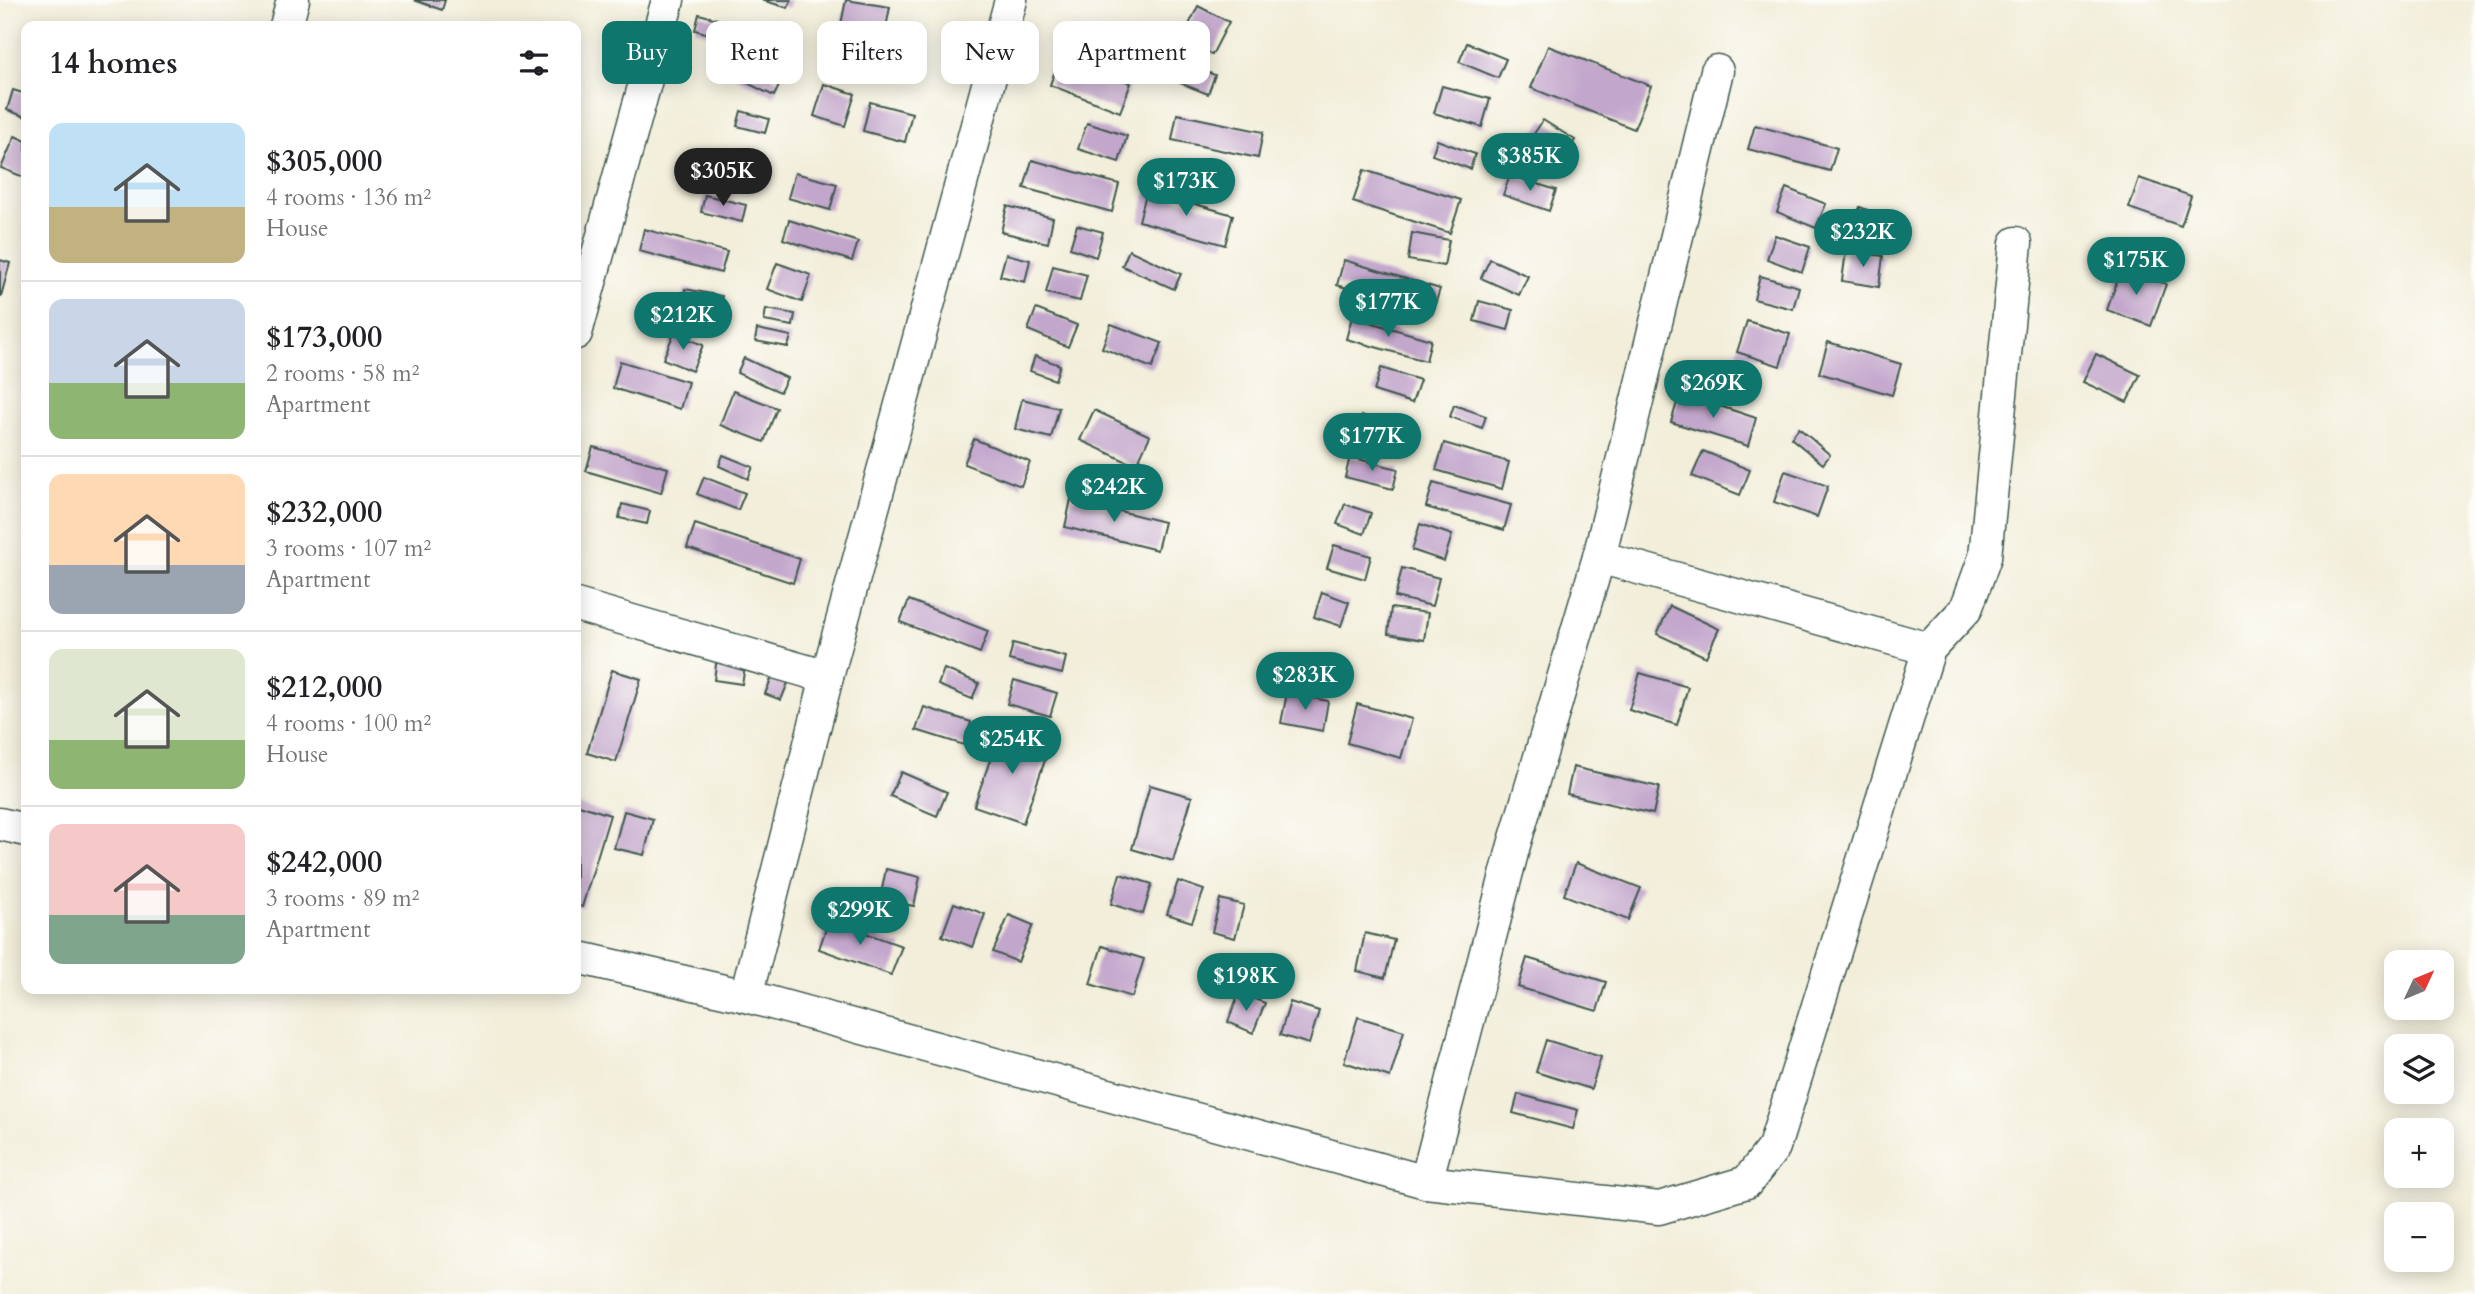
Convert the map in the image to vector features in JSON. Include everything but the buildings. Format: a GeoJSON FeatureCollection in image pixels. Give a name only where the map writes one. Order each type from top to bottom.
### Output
{"type":"FeatureCollection","features":[{"type":"Feature","properties":{"kind":"street"},"geometry":{"type":"LineString","coordinates":[[287,21],[293,0]]}},
{"type":"Feature","properties":{"kind":"street"},"geometry":{"type":"LineString","coordinates":[[581,315],[668,0]]}},
{"type":"Feature","properties":{"kind":"street"},"geometry":{"type":"LineString","coordinates":[[746,996],[827,677],[1011,0]]}},
{"type":"Feature","properties":{"kind":"street"},"geometry":{"type":"LineString","coordinates":[[1426,1181],[1514,845],[1599,558],[1717,71]]}},
{"type":"Feature","properties":{"kind":"street"},"geometry":{"type":"LineString","coordinates":[[581,958],[746,996],[1426,1181],[1659,1208],[1747,1182],[1774,1147],[1929,649],[1966,609],[1985,557],[2015,243]]}},
{"type":"Feature","properties":{"kind":"street"},"geometry":{"type":"LineString","coordinates":[[1599,558],[1929,649]]}},
{"type":"Feature","properties":{"kind":"street"},"geometry":{"type":"LineString","coordinates":[[581,606],[827,677]]}},
{"type":"Feature","properties":{"kind":"street"},"geometry":{"type":"LineString","coordinates":[[0,824],[21,829]]}}]}
